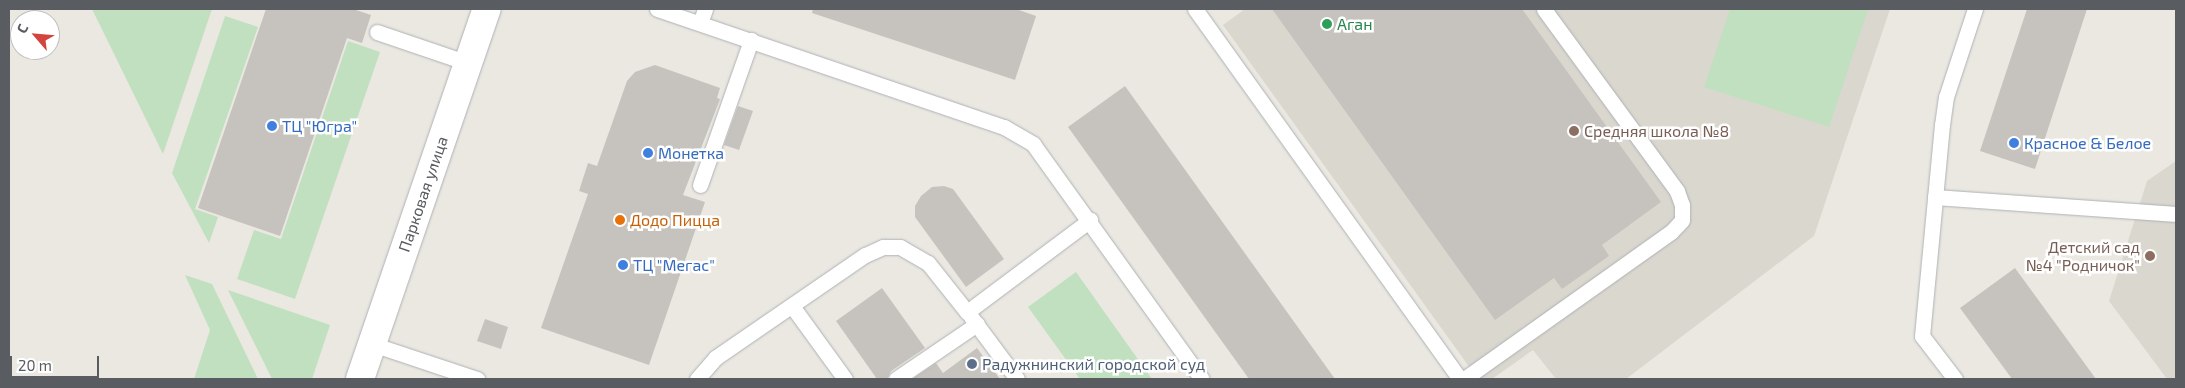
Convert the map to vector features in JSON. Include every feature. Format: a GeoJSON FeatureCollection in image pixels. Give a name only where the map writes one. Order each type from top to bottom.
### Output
{"type":"FeatureCollection","features":[{"type":"Feature","properties":{"kind":"street","name":"Парковая улица"},"geometry":{"type":"LineString","coordinates":[[360,379],[487,9]]}},
{"type":"Feature","properties":{"kind":"lane"},"geometry":{"type":"LineString","coordinates":[[657,9],[703,16],[751,40],[1004,127],[1033,144],[1090,220],[1202,379]]}},
{"type":"Feature","properties":{"kind":"lane"},"geometry":{"type":"LineString","coordinates":[[1196,9],[1460,379]]}},
{"type":"Feature","properties":{"kind":"lane"},"geometry":{"type":"LineString","coordinates":[[1464,379],[1671,232],[1682,220],[1682,205],[1677,191],[1544,9]]}},
{"type":"Feature","properties":{"kind":"lane"},"geometry":{"type":"LineString","coordinates":[[1954,379],[1922,336],[1946,97],[1975,9]]}},
{"type":"Feature","properties":{"kind":"lane"},"geometry":{"type":"LineString","coordinates":[[377,32],[468,63]]}},
{"type":"Feature","properties":{"kind":"lane"},"geometry":{"type":"LineString","coordinates":[[700,185],[751,40]]}},
{"type":"Feature","properties":{"kind":"lane"},"geometry":{"type":"LineString","coordinates":[[1935,197],[2176,214]]}},
{"type":"Feature","properties":{"kind":"lane"},"geometry":{"type":"LineString","coordinates":[[967,312],[1090,220]]}},
{"type":"Feature","properties":{"kind":"lane"},"geometry":{"type":"LineString","coordinates":[[697,379],[703,368],[715,358],[865,255],[883,247],[900,247],[928,263],[977,324],[1017,379]]}},
{"type":"Feature","properties":{"kind":"lane"},"geometry":{"type":"LineString","coordinates":[[792,306],[845,379]]}},
{"type":"Feature","properties":{"kind":"lane"},"geometry":{"type":"LineString","coordinates":[[896,379],[977,324]]}},
{"type":"Feature","properties":{"kind":"lane"},"geometry":{"type":"LineString","coordinates":[[372,344],[477,379]]}},
{"type":"Feature","properties":{"kind":"shaded area","name":"Средняя школа №8"},"geometry":{"type":"Polygon","coordinates":[[[1245,9],[1890,9],[1814,236],[1626,379],[1556,379],[1533,350],[1492,379],[1478,379],[1223,25],[1245,9]]]}},
{"type":"Feature","properties":{"kind":"shaded area","name":"Детский сад №4 \"Родничок\""},"geometry":{"type":"Polygon","coordinates":[[[2176,161],[2176,379],[2167,379],[2109,301],[2147,181],[2176,161]]]}},
{"type":"Feature","properties":{"kind":"green space"},"geometry":{"type":"Polygon","coordinates":[[[92,9],[212,9],[163,154],[92,9]]]}},
{"type":"Feature","properties":{"kind":"green space"},"geometry":{"type":"Polygon","coordinates":[[[1730,9],[1868,9],[1829,127],[1704,87],[1730,9]]]}},
{"type":"Feature","properties":{"kind":"green space"},"geometry":{"type":"Polygon","coordinates":[[[225,16],[258,27],[195,209],[218,217],[209,243],[172,173],[225,16]]]}},
{"type":"Feature","properties":{"kind":"green space"},"geometry":{"type":"Polygon","coordinates":[[[348,41],[380,52],[295,299],[237,279],[254,230],[281,239],[348,41]]]}},
{"type":"Feature","properties":{"kind":"green space"},"geometry":{"type":"Polygon","coordinates":[[[1076,272],[1152,379],[1080,379],[1028,307],[1076,272]]]}},
{"type":"Feature","properties":{"kind":"green space"},"geometry":{"type":"Polygon","coordinates":[[[185,275],[212,284],[258,379],[194,379],[210,330],[185,275]]]}},
{"type":"Feature","properties":{"kind":"green space"},"geometry":{"type":"Polygon","coordinates":[[[228,290],[330,325],[312,379],[272,379],[228,290]]]}},
{"type":"Feature","properties":{"kind":"building","name":"ТЦ \"Югра\""},"geometry":{"type":"Polygon","coordinates":[[[266,9],[353,9],[371,15],[362,43],[347,38],[280,236],[198,208],[266,9]]]}},
{"type":"Feature","properties":{"kind":"building"},"geometry":{"type":"Polygon","coordinates":[[[813,9],[1016,9],[1036,16],[1015,80],[812,13],[813,9]]]}},
{"type":"Feature","properties":{"kind":"building"},"geometry":{"type":"Polygon","coordinates":[[[1272,9],[1522,9],[1661,202],[1602,245],[1609,256],[1562,289],[1554,278],[1495,320],[1272,9]]]}},
{"type":"Feature","properties":{"kind":"building"},"geometry":{"type":"Polygon","coordinates":[[[2027,9],[2087,9],[2035,169],[1980,151],[2027,9]]]}},
{"type":"Feature","properties":{"kind":"building","name":"ТЦ \"Мегас\""},"geometry":{"type":"Polygon","coordinates":[[[655,65],[720,88],[717,98],[720,99],[683,195],[705,202],[649,365],[541,328],[588,194],[579,191],[588,163],[597,166],[627,81],[635,72],[655,65]]]}},
{"type":"Feature","properties":{"kind":"building"},"geometry":{"type":"Polygon","coordinates":[[[1125,86],[1335,379],[1249,379],[1068,127],[1125,86]]]}},
{"type":"Feature","properties":{"kind":"building"},"geometry":{"type":"Polygon","coordinates":[[[738,106],[753,111],[739,150],[724,145],[738,106]]]}},
{"type":"Feature","properties":{"kind":"building"},"geometry":{"type":"Polygon","coordinates":[[[944,186],[953,189],[1004,259],[966,287],[915,217],[915,206],[921,196],[932,187],[944,186]]]}},
{"type":"Feature","properties":{"kind":"building"},"geometry":{"type":"Polygon","coordinates":[[[2015,268],[2096,379],[2012,379],[1960,308],[2015,268]]]}},
{"type":"Feature","properties":{"kind":"building"},"geometry":{"type":"Polygon","coordinates":[[[882,288],[925,348],[891,371],[887,379],[877,379],[836,321],[882,288]]]}},
{"type":"Feature","properties":{"kind":"building"},"geometry":{"type":"Polygon","coordinates":[[[485,319],[508,327],[501,349],[477,341],[485,319]]]}},
{"type":"Feature","properties":{"kind":"building","name":"Радужнинский городской суд"},"geometry":{"type":"Polygon","coordinates":[[[977,348],[1000,379],[912,379],[936,363],[943,373],[977,348]]]}},
{"type":"Feature","properties":{"kind":"place","name":"Аган"},"geometry":{"type":"Point","coordinates":[1327,24]}},
{"type":"Feature","properties":{"kind":"place","name":"ТЦ \"Югра\""},"geometry":{"type":"Point","coordinates":[272,126]}},
{"type":"Feature","properties":{"kind":"place","name":"Средняя школа №8"},"geometry":{"type":"Point","coordinates":[1574,131]}},
{"type":"Feature","properties":{"kind":"place","name":"Красное & Белое"},"geometry":{"type":"Point","coordinates":[2014,143]}},
{"type":"Feature","properties":{"kind":"place","name":"Монетка"},"geometry":{"type":"Point","coordinates":[648,153]}},
{"type":"Feature","properties":{"kind":"place","name":"Додо Пицца"},"geometry":{"type":"Point","coordinates":[620,220]}},
{"type":"Feature","properties":{"kind":"place","name":"Детский сад №4 \"Родничок\""},"geometry":{"type":"Point","coordinates":[2150,256]}},
{"type":"Feature","properties":{"kind":"place","name":"ТЦ \"Мегас\""},"geometry":{"type":"Point","coordinates":[623,265]}},
{"type":"Feature","properties":{"kind":"place","name":"Радужнинский городской суд"},"geometry":{"type":"Point","coordinates":[972,364]}}]}
